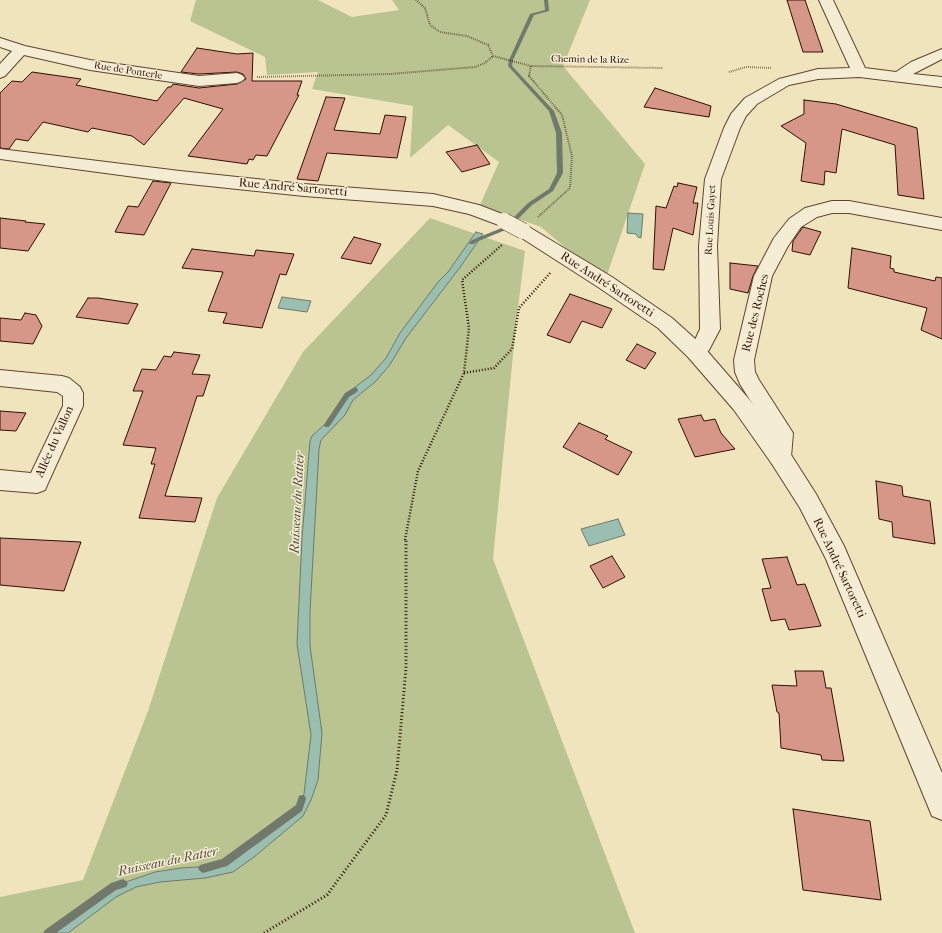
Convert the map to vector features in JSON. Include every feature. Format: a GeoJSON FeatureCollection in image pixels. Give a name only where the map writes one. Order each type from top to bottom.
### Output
{"type":"FeatureCollection","features":[{"type":"Feature","properties":{"kind":"street"},"geometry":{"type":"LineString","coordinates":[[826,0],[859,72]]}},
{"type":"Feature","properties":{"kind":"street","name":"Rue de Ponterle"},"geometry":{"type":"LineString","coordinates":[[0,42],[22,50],[90,65],[172,78],[199,81],[237,78]]}},
{"type":"Feature","properties":{"kind":"street"},"geometry":{"type":"LineString","coordinates":[[0,73],[22,50]]}},
{"type":"Feature","properties":{"kind":"street"},"geometry":{"type":"LineString","coordinates":[[900,76],[916,65],[942,53]]}},
{"type":"Feature","properties":{"kind":"street","name":"Rue Louis Gayet"},"geometry":{"type":"LineString","coordinates":[[695,351],[702,345],[710,329],[708,246],[713,179],[732,128],[739,114],[751,101],[784,82],[818,74],[859,72],[942,82]]}},
{"type":"Feature","properties":{"kind":"street","name":"Rue André Sartoretti"},"geometry":{"type":"LineString","coordinates":[[0,154],[180,177],[304,190],[433,200],[474,209],[521,223],[565,257],[605,282],[665,324],[695,351],[741,404],[780,457],[808,501],[836,554],[942,806]]}},
{"type":"Feature","properties":{"kind":"street","name":"Rue des Roches"},"geometry":{"type":"LineString","coordinates":[[780,457],[782,433],[750,384],[745,372],[744,360],[763,276],[780,243],[795,223],[811,212],[832,207],[849,207],[942,224]]}},
{"type":"Feature","properties":{"kind":"street","name":"Allée du Vallon"},"geometry":{"type":"LineString","coordinates":[[0,378],[62,384],[73,393],[73,406],[37,483],[0,480]]}},
{"type":"Feature","properties":{"kind":"path"},"geometry":{"type":"LineString","coordinates":[[237,78],[390,74],[475,67],[485,63],[493,56],[488,45],[467,36],[440,32],[430,25],[425,8],[416,0]]}},
{"type":"Feature","properties":{"kind":"path","name":"Chemin de la Rize"},"geometry":{"type":"LineString","coordinates":[[493,56],[531,66],[664,68]]}},
{"type":"Feature","properties":{"kind":"path"},"geometry":{"type":"LineString","coordinates":[[521,223],[570,188],[572,156],[562,115],[529,76],[531,66]]}},
{"type":"Feature","properties":{"kind":"path"},"geometry":{"type":"LineString","coordinates":[[729,72],[746,67],[774,68]]}},
{"type":"Feature","properties":{"kind":"path"},"geometry":{"type":"LineString","coordinates":[[264,933],[327,895],[386,815],[397,770],[406,668],[405,542],[418,471],[464,373],[468,328],[462,280],[503,243]]}},
{"type":"Feature","properties":{"kind":"path"},"geometry":{"type":"LineString","coordinates":[[464,373],[494,368],[512,349],[519,308],[565,257]]}},
{"type":"Feature","properties":{"kind":"green space"},"geometry":{"type":"Polygon","coordinates":[[[196,0],[318,0],[352,17],[399,10],[392,0],[590,0],[563,66],[645,164],[605,281],[541,227],[480,205],[499,162],[448,125],[410,158],[413,106],[312,89],[318,72],[267,75],[265,57],[190,21],[196,0]]]}},
{"type":"Feature","properties":{"kind":"green space"},"geometry":{"type":"Polygon","coordinates":[[[430,218],[525,251],[516,324],[493,559],[635,933],[0,933],[0,897],[83,880],[148,711],[217,498],[303,352],[430,218]]]}},
{"type":"Feature","properties":{"kind":"shaded area"},"geometry":{"type":"Polygon","coordinates":[[[628,213],[643,214],[641,238],[636,234],[627,233],[628,213]]]}},
{"type":"Feature","properties":{"kind":"shaded area"},"geometry":{"type":"Polygon","coordinates":[[[476,232],[483,234],[461,266],[406,338],[389,366],[375,382],[353,400],[345,415],[321,440],[319,449],[310,611],[310,646],[322,733],[318,780],[311,800],[303,816],[254,857],[233,872],[205,878],[160,882],[136,887],[116,897],[68,933],[51,933],[114,886],[155,872],[181,868],[214,866],[231,860],[256,844],[299,808],[304,794],[311,735],[297,644],[302,538],[310,441],[312,436],[337,413],[350,391],[371,375],[386,358],[400,333],[438,282],[448,272],[476,232]]]}},
{"type":"Feature","properties":{"kind":"shaded area"},"geometry":{"type":"Polygon","coordinates":[[[282,297],[311,301],[307,312],[278,308],[282,297]]]}},
{"type":"Feature","properties":{"kind":"shaded area"},"geometry":{"type":"Polygon","coordinates":[[[618,519],[625,535],[589,546],[581,529],[618,519]]]}},
{"type":"Feature","properties":{"kind":"building"},"geometry":{"type":"Polygon","coordinates":[[[787,0],[805,0],[823,52],[803,52],[787,0]]]}},
{"type":"Feature","properties":{"kind":"building"},"geometry":{"type":"Polygon","coordinates":[[[197,48],[237,54],[253,53],[252,81],[302,81],[297,95],[299,95],[267,156],[256,155],[253,160],[249,159],[247,164],[188,156],[223,109],[184,98],[144,145],[132,136],[92,128],[88,132],[43,122],[28,141],[16,139],[9,149],[0,148],[0,93],[12,81],[22,82],[32,72],[81,79],[76,85],[157,101],[168,87],[171,87],[173,84],[199,88],[237,84],[246,79],[243,74],[237,72],[199,74],[181,72],[197,48]]]}},
{"type":"Feature","properties":{"kind":"building"},"geometry":{"type":"Polygon","coordinates":[[[655,88],[711,106],[709,117],[644,107],[655,88]]]}},
{"type":"Feature","properties":{"kind":"building"},"geometry":{"type":"Polygon","coordinates":[[[326,97],[345,98],[334,130],[380,134],[385,115],[406,117],[397,158],[327,153],[318,181],[297,179],[326,97]]]}},
{"type":"Feature","properties":{"kind":"building"},"geometry":{"type":"Polygon","coordinates":[[[804,100],[836,104],[917,128],[924,199],[898,195],[895,145],[842,129],[836,173],[825,171],[824,185],[801,181],[806,143],[781,126],[804,114],[804,100]]]}},
{"type":"Feature","properties":{"kind":"building"},"geometry":{"type":"Polygon","coordinates":[[[477,145],[490,164],[462,172],[446,152],[477,145]]]}},
{"type":"Feature","properties":{"kind":"building"},"geometry":{"type":"Polygon","coordinates":[[[153,181],[171,183],[144,235],[115,232],[128,206],[138,207],[153,181]]]}},
{"type":"Feature","properties":{"kind":"building"},"geometry":{"type":"Polygon","coordinates":[[[678,183],[697,187],[693,203],[698,203],[693,235],[673,228],[664,270],[653,269],[656,206],[666,208],[674,186],[677,187],[678,183]]]}},
{"type":"Feature","properties":{"kind":"building"},"geometry":{"type":"Polygon","coordinates":[[[0,218],[45,224],[28,251],[0,248],[0,218]]]}},
{"type":"Feature","properties":{"kind":"building"},"geometry":{"type":"Polygon","coordinates":[[[803,227],[821,232],[810,255],[792,251],[793,241],[803,227]]]}},
{"type":"Feature","properties":{"kind":"building"},"geometry":{"type":"Polygon","coordinates":[[[354,237],[381,244],[371,264],[341,258],[354,237]]]}},
{"type":"Feature","properties":{"kind":"building"},"geometry":{"type":"Polygon","coordinates":[[[852,248],[891,256],[890,268],[894,269],[894,272],[935,281],[936,277],[942,278],[942,339],[921,330],[927,308],[848,288],[852,248]]]}},
{"type":"Feature","properties":{"kind":"building"},"geometry":{"type":"Polygon","coordinates":[[[192,249],[254,256],[256,250],[294,254],[286,275],[280,274],[262,328],[223,323],[227,313],[208,311],[223,272],[182,268],[192,249]]]}},
{"type":"Feature","properties":{"kind":"building"},"geometry":{"type":"Polygon","coordinates":[[[730,263],[758,266],[753,276],[748,293],[730,289],[730,263]]]}},
{"type":"Feature","properties":{"kind":"building"},"geometry":{"type":"Polygon","coordinates":[[[570,294],[612,309],[602,328],[582,321],[570,343],[547,335],[570,294]]]}},
{"type":"Feature","properties":{"kind":"building"},"geometry":{"type":"Polygon","coordinates":[[[88,298],[138,304],[128,324],[76,317],[88,298]]]}},
{"type":"Feature","properties":{"kind":"building"},"geometry":{"type":"Polygon","coordinates":[[[25,313],[36,315],[42,326],[33,344],[0,341],[0,318],[21,320],[25,313]]]}},
{"type":"Feature","properties":{"kind":"building"},"geometry":{"type":"Polygon","coordinates":[[[637,344],[656,353],[645,369],[626,360],[637,344]]]}},
{"type":"Feature","properties":{"kind":"building"},"geometry":{"type":"Polygon","coordinates":[[[174,352],[200,355],[192,374],[210,375],[203,396],[197,396],[165,496],[202,498],[195,522],[139,518],[155,464],[151,464],[156,448],[123,445],[143,391],[133,391],[142,369],[156,370],[164,356],[171,357],[174,352]]]}},
{"type":"Feature","properties":{"kind":"building"},"geometry":{"type":"Polygon","coordinates":[[[0,411],[26,413],[16,431],[0,430],[0,411]]]}},
{"type":"Feature","properties":{"kind":"building"},"geometry":{"type":"Polygon","coordinates":[[[701,415],[704,421],[715,419],[721,433],[735,449],[695,457],[678,419],[701,415]]]}},
{"type":"Feature","properties":{"kind":"building"},"geometry":{"type":"Polygon","coordinates":[[[579,423],[608,436],[605,439],[632,452],[618,475],[563,447],[579,423]]]}},
{"type":"Feature","properties":{"kind":"building"},"geometry":{"type":"Polygon","coordinates":[[[876,481],[902,486],[903,496],[930,501],[935,544],[893,537],[892,522],[879,519],[876,481]]]}},
{"type":"Feature","properties":{"kind":"building"},"geometry":{"type":"Polygon","coordinates":[[[0,538],[81,542],[64,591],[0,585],[0,538]]]}},
{"type":"Feature","properties":{"kind":"building"},"geometry":{"type":"Polygon","coordinates":[[[612,556],[625,577],[603,588],[590,566],[612,556]]]}},
{"type":"Feature","properties":{"kind":"building"},"geometry":{"type":"Polygon","coordinates":[[[787,557],[797,585],[805,584],[821,626],[789,630],[785,619],[771,621],[762,589],[771,588],[762,559],[787,557]]]}},
{"type":"Feature","properties":{"kind":"building"},"geometry":{"type":"Polygon","coordinates":[[[795,671],[823,671],[826,688],[831,688],[844,761],[822,760],[821,755],[781,748],[779,713],[777,712],[772,685],[797,686],[795,671]]]}},
{"type":"Feature","properties":{"kind":"building"},"geometry":{"type":"Polygon","coordinates":[[[793,809],[870,821],[881,900],[803,890],[793,809]]]}},
{"type":"Feature","properties":{"kind":"waterway","name":"Ruisseau du Ratier"},"geometry":{"type":"LineString","coordinates":[[472,243],[506,228],[530,204],[551,190],[560,173],[559,133],[551,111],[510,66],[511,60],[532,14],[547,11],[546,0]]}},
{"type":"Feature","properties":{"kind":"waterway","name":"Ruisseau du Ratier"},"geometry":{"type":"LineString","coordinates":[[327,425],[347,395],[355,390]]}},
{"type":"Feature","properties":{"kind":"waterway","name":"Ruisseau du Ratier"},"geometry":{"type":"LineString","coordinates":[[203,868],[224,863],[299,808],[302,799]]}},
{"type":"Feature","properties":{"kind":"waterway","name":"Ruisseau du Ratier"},"geometry":{"type":"LineString","coordinates":[[48,933],[114,886],[123,884]]}}]}
